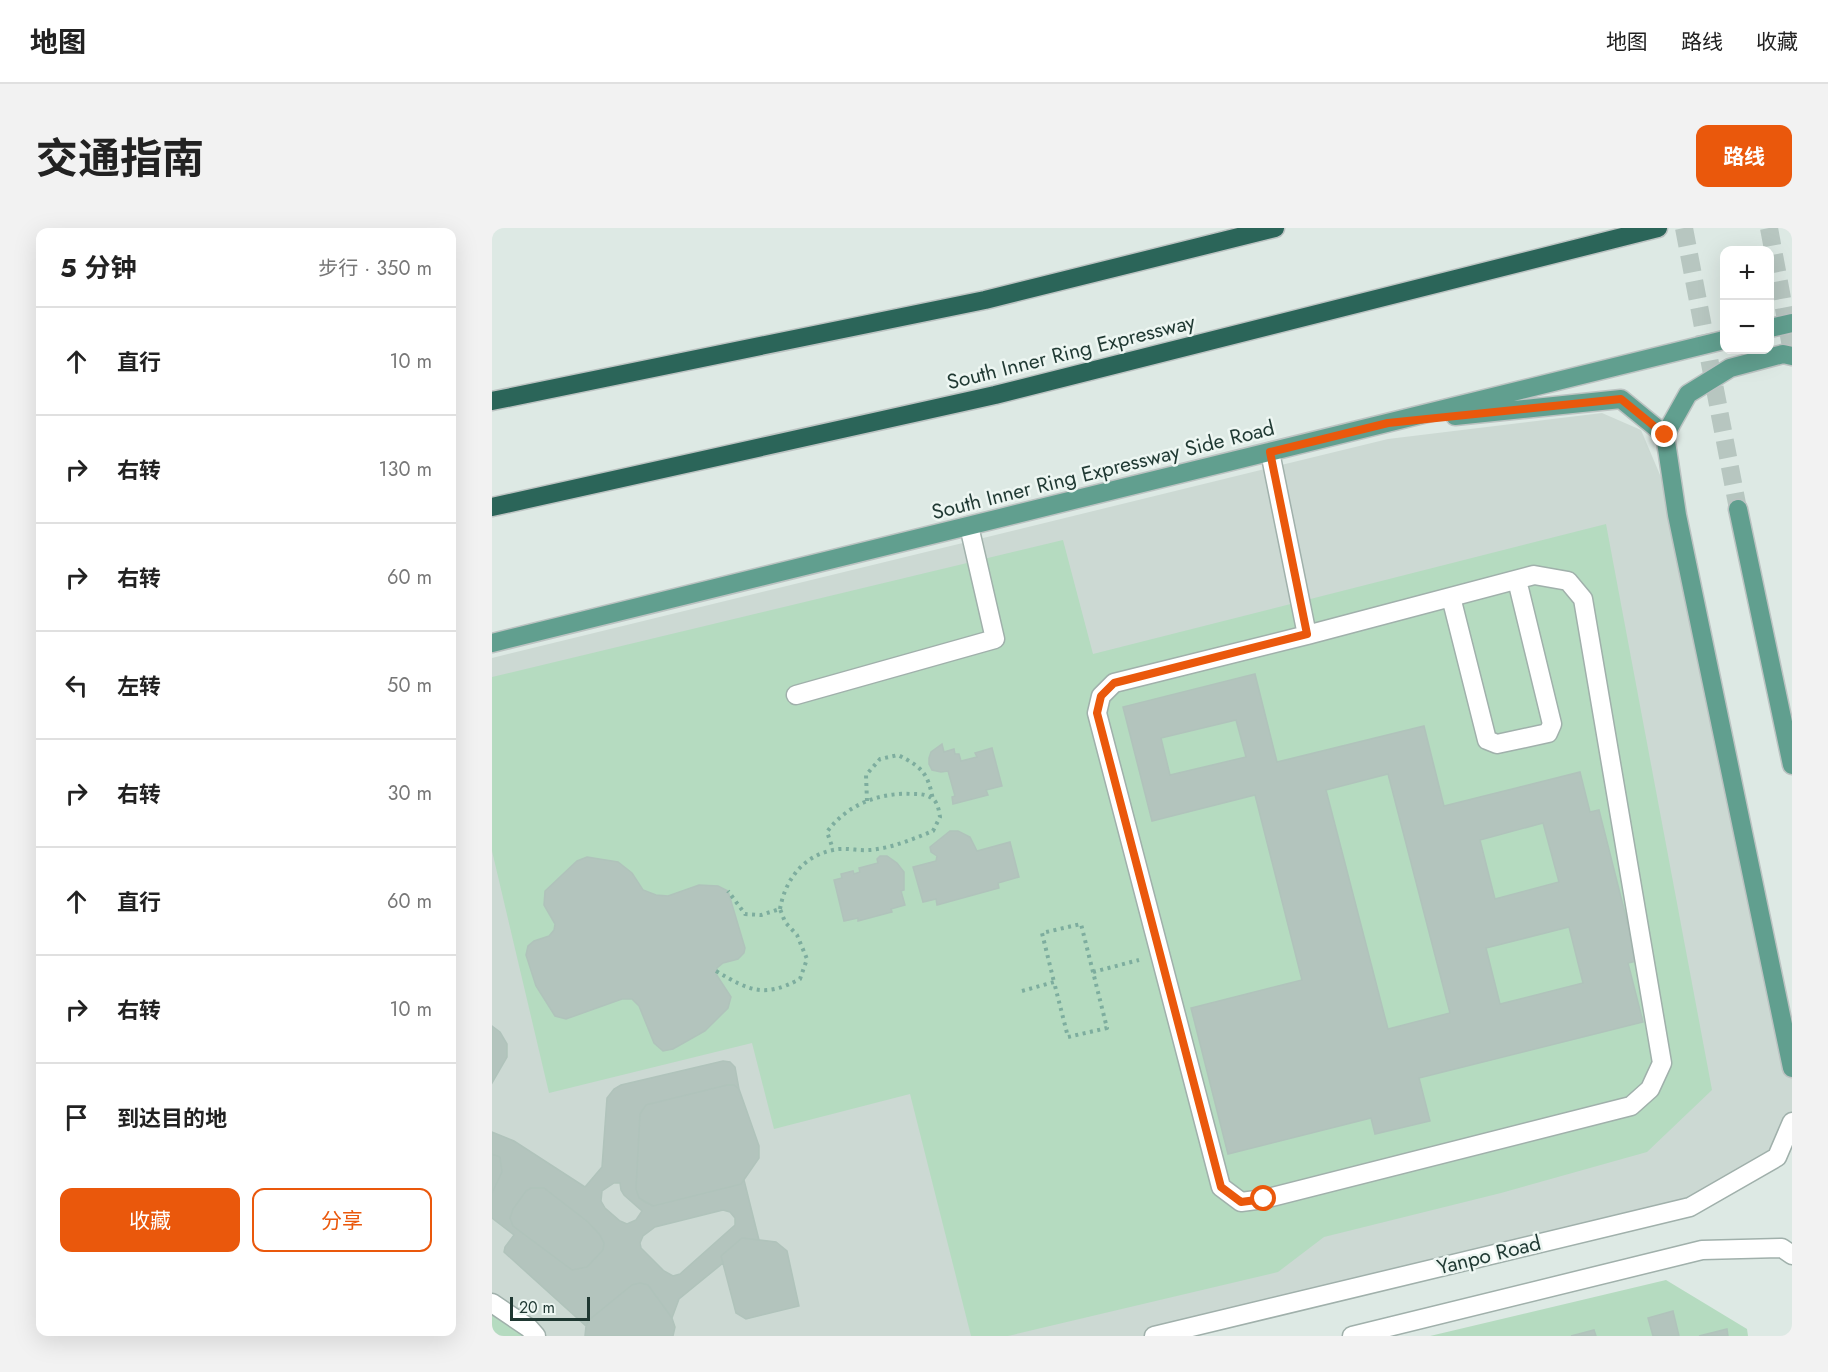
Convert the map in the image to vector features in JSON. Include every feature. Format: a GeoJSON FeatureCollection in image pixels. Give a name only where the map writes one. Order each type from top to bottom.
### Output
{"type":"FeatureCollection","features":[{"type":"Feature","properties":{"kind":"highway"},"geometry":{"type":"LineString","coordinates":[[492,401],[985,300],[1275,228]]}},
{"type":"Feature","properties":{"kind":"highway","name":"South Inner Ring Expressway"},"geometry":{"type":"LineString","coordinates":[[492,507],[995,395],[1658,228]]}},
{"type":"Feature","properties":{"kind":"main road"},"geometry":{"type":"LineString","coordinates":[[1774,327],[1792,323]]}},
{"type":"Feature","properties":{"kind":"main road","name":"South Inner Ring Expressway Side Road"},"geometry":{"type":"LineString","coordinates":[[492,643],[1720,340]]}},
{"type":"Feature","properties":{"kind":"main road"},"geometry":{"type":"LineString","coordinates":[[1792,356],[1783,354],[1730,368],[1713,378],[1688,394],[1665,435],[1677,515],[1792,1068]]}},
{"type":"Feature","properties":{"kind":"main road"},"geometry":{"type":"LineString","coordinates":[[1388,423],[1621,399],[1665,435]]}},
{"type":"Feature","properties":{"kind":"main road"},"geometry":{"type":"LineString","coordinates":[[1738,509],[1792,765]]}},
{"type":"Feature","properties":{"kind":"street"},"geometry":{"type":"LineString","coordinates":[[1270,452],[1307,634]]}},
{"type":"Feature","properties":{"kind":"street"},"geometry":{"type":"LineString","coordinates":[[796,695],[995,639],[969,526]]}},
{"type":"Feature","properties":{"kind":"street"},"geometry":{"type":"LineString","coordinates":[[1534,575],[1568,581],[1583,599],[1662,1063],[1650,1089],[1631,1106],[1264,1199],[1241,1202],[1221,1187],[1097,713],[1101,696],[1114,683],[1451,597],[1534,575]]}},
{"type":"Feature","properties":{"kind":"street"},"geometry":{"type":"LineString","coordinates":[[1451,597],[1487,740],[1497,744],[1548,733],[1552,724],[1517,580]]}},
{"type":"Feature","properties":{"kind":"street","name":"Yanpo Road"},"geometry":{"type":"LineString","coordinates":[[1154,1336],[1690,1207],[1777,1157],[1792,1122]]}},
{"type":"Feature","properties":{"kind":"street"},"geometry":{"type":"LineString","coordinates":[[1352,1336],[1702,1250],[1782,1248],[1792,1255]]}},
{"type":"Feature","properties":{"kind":"street"},"geometry":{"type":"LineString","coordinates":[[492,1304],[529,1328],[536,1336]]}},
{"type":"Feature","properties":{"kind":"path"},"geometry":{"type":"LineString","coordinates":[[867,801],[866,775],[880,759],[898,755],[918,765],[930,780],[933,800]]}},
{"type":"Feature","properties":{"kind":"path"},"geometry":{"type":"LineString","coordinates":[[716,971],[738,984],[761,991],[781,989],[800,979],[807,959],[797,935],[785,922],[780,909],[783,892],[796,870],[811,859],[833,849],[871,850],[906,842],[933,831],[940,817],[936,802],[926,795],[898,793],[867,801],[835,820],[827,832],[833,849]]}},
{"type":"Feature","properties":{"kind":"path"},"geometry":{"type":"LineString","coordinates":[[728,891],[745,914],[761,915],[780,909]]}},
{"type":"Feature","properties":{"kind":"path"},"geometry":{"type":"LineString","coordinates":[[1081,924],[1107,1028],[1068,1037],[1054,982],[1042,933],[1081,924]]}},
{"type":"Feature","properties":{"kind":"path"},"geometry":{"type":"LineString","coordinates":[[1093,972],[1160,955]]}},
{"type":"Feature","properties":{"kind":"path"},"geometry":{"type":"LineString","coordinates":[[1022,991],[1054,982]]}},
{"type":"Feature","properties":{"kind":"shaded area"},"geometry":{"type":"Polygon","coordinates":[[[1602,413],[1641,430],[1677,515],[1792,1068],[1792,1122],[1777,1157],[1690,1207],[1154,1336],[536,1336],[492,1303],[492,658],[1388,439],[1602,413]]]}},
{"type":"Feature","properties":{"kind":"green space"},"geometry":{"type":"Polygon","coordinates":[[[1606,524],[1712,1090],[1647,1152],[1501,1193],[1324,1237],[1278,1272],[1008,1336],[971,1336],[910,1094],[774,1129],[752,1043],[549,1093],[492,851],[492,677],[1063,540],[1093,654],[1606,524]]]}},
{"type":"Feature","properties":{"kind":"green space"},"geometry":{"type":"Polygon","coordinates":[[[1666,1280],[1747,1329],[1748,1336],[1430,1336],[1666,1280]]]}},
{"type":"Feature","properties":{"kind":"green space"},"geometry":{"type":"Polygon","coordinates":[[[492,1303],[536,1336],[492,1336],[492,1303]]]}},
{"type":"Feature","properties":{"kind":"building"},"geometry":{"type":"Polygon","coordinates":[[[1255,674],[1277,762],[1424,726],[1444,806],[1580,772],[1590,812],[1599,810],[1637,961],[1628,963],[1643,1022],[1419,1078],[1430,1121],[1375,1134],[1371,1118],[1228,1154],[1191,1008],[1302,980],[1255,795],[1152,821],[1123,707],[1255,674]],[[1236,720],[1161,738],[1170,775],[1246,757],[1236,720]],[[1388,774],[1326,790],[1388,1029],[1450,1013],[1388,774]],[[1543,823],[1480,840],[1495,899],[1559,882],[1543,823]],[[1569,927],[1486,948],[1500,1004],[1583,983],[1569,927]]]}},
{"type":"Feature","properties":{"kind":"building"},"geometry":{"type":"Polygon","coordinates":[[[942,744],[944,752],[954,749],[961,761],[977,757],[975,753],[992,748],[1002,786],[986,790],[988,795],[953,804],[952,797],[955,796],[948,771],[932,770],[929,764],[931,752],[942,744]]]}},
{"type":"Feature","properties":{"kind":"building"},"geometry":{"type":"Polygon","coordinates":[[[950,831],[958,831],[970,837],[977,851],[1010,842],[1019,877],[998,883],[999,888],[937,905],[936,899],[923,902],[913,867],[936,861],[937,856],[931,852],[930,847],[950,831]]]}},
{"type":"Feature","properties":{"kind":"building"},"geometry":{"type":"Polygon","coordinates":[[[880,856],[887,856],[904,872],[904,890],[901,891],[905,905],[891,909],[892,912],[858,921],[858,918],[844,921],[834,880],[842,878],[841,874],[853,871],[854,874],[860,872],[859,868],[878,863],[877,859],[880,856]]]}},
{"type":"Feature","properties":{"kind":"building"},"geometry":{"type":"Polygon","coordinates":[[[587,857],[618,862],[632,873],[643,890],[656,895],[668,896],[699,885],[718,886],[728,891],[745,948],[744,953],[738,959],[723,963],[717,968],[716,974],[731,997],[728,1008],[705,1031],[673,1049],[663,1051],[654,1043],[639,1006],[632,999],[622,999],[566,1019],[555,1016],[536,986],[526,955],[528,946],[534,941],[549,936],[555,924],[544,905],[545,891],[577,861],[587,857]]]}},
{"type":"Feature","properties":{"kind":"building"},"geometry":{"type":"Polygon","coordinates":[[[492,1026],[500,1032],[507,1044],[507,1057],[492,1083],[492,1026]]]}},
{"type":"Feature","properties":{"kind":"building"},"geometry":{"type":"Polygon","coordinates":[[[723,1061],[730,1062],[735,1067],[739,1089],[734,1085],[727,1085],[646,1105],[640,1114],[636,1189],[639,1198],[653,1206],[741,1184],[744,1180],[759,1240],[742,1238],[721,1256],[723,1263],[679,1299],[672,1318],[648,1285],[640,1283],[632,1285],[589,1320],[586,1326],[504,1252],[514,1235],[492,1218],[492,1193],[502,1172],[500,1157],[492,1154],[492,1132],[514,1141],[585,1187],[602,1167],[607,1098],[614,1089],[621,1085],[723,1061]],[[614,1183],[602,1191],[601,1201],[605,1208],[627,1224],[636,1220],[642,1211],[624,1195],[620,1183],[614,1183]],[[531,1188],[526,1191],[513,1209],[510,1218],[513,1226],[572,1270],[587,1267],[603,1250],[604,1243],[600,1235],[588,1222],[544,1188],[531,1188]],[[723,1210],[655,1227],[643,1236],[640,1243],[641,1248],[664,1271],[673,1276],[680,1274],[735,1225],[735,1218],[730,1212],[723,1210]]]}},
{"type":"Feature","properties":{"kind":"building"},"geometry":{"type":"Polygon","coordinates":[[[734,1085],[739,1089],[759,1146],[759,1158],[741,1184],[653,1206],[639,1198],[636,1189],[640,1114],[646,1105],[734,1085]]]}},
{"type":"Feature","properties":{"kind":"building"},"geometry":{"type":"Polygon","coordinates":[[[492,1154],[500,1157],[502,1172],[492,1193],[492,1154]]]}},
{"type":"Feature","properties":{"kind":"building"},"geometry":{"type":"Polygon","coordinates":[[[531,1188],[544,1188],[588,1222],[600,1235],[604,1243],[603,1250],[587,1267],[572,1270],[513,1226],[510,1218],[513,1209],[526,1191],[531,1188]]]}},
{"type":"Feature","properties":{"kind":"building"},"geometry":{"type":"Polygon","coordinates":[[[742,1238],[776,1242],[787,1251],[799,1306],[746,1319],[736,1313],[721,1256],[742,1238]]]}},
{"type":"Feature","properties":{"kind":"building"},"geometry":{"type":"Polygon","coordinates":[[[640,1283],[648,1285],[672,1318],[675,1327],[673,1336],[585,1336],[589,1320],[632,1285],[640,1283]]]}},
{"type":"Feature","properties":{"kind":"building"},"geometry":{"type":"Polygon","coordinates":[[[1673,1311],[1679,1336],[1653,1336],[1648,1318],[1673,1311]]]}},
{"type":"Feature","properties":{"kind":"building"},"geometry":{"type":"Polygon","coordinates":[[[1727,1329],[1728,1336],[1699,1336],[1727,1329]]]}},
{"type":"Feature","properties":{"kind":"building"},"geometry":{"type":"Polygon","coordinates":[[[1594,1330],[1596,1336],[1571,1336],[1594,1330]]]}},
{"type":"Feature","properties":{"kind":"tunnel"},"geometry":{"type":"LineString","coordinates":[[1684,228],[1738,509]]}},
{"type":"Feature","properties":{"kind":"tunnel"},"geometry":{"type":"LineString","coordinates":[[1769,228],[1792,352]]}},
{"type":"Feature","properties":{"kind":"route"},"geometry":{"type":"LineString","coordinates":[[1264,1199],[1241,1202],[1221,1187],[1097,713],[1101,696],[1114,683],[1307,634],[1270,452],[1388,423],[1621,399],[1665,435]]}}]}
